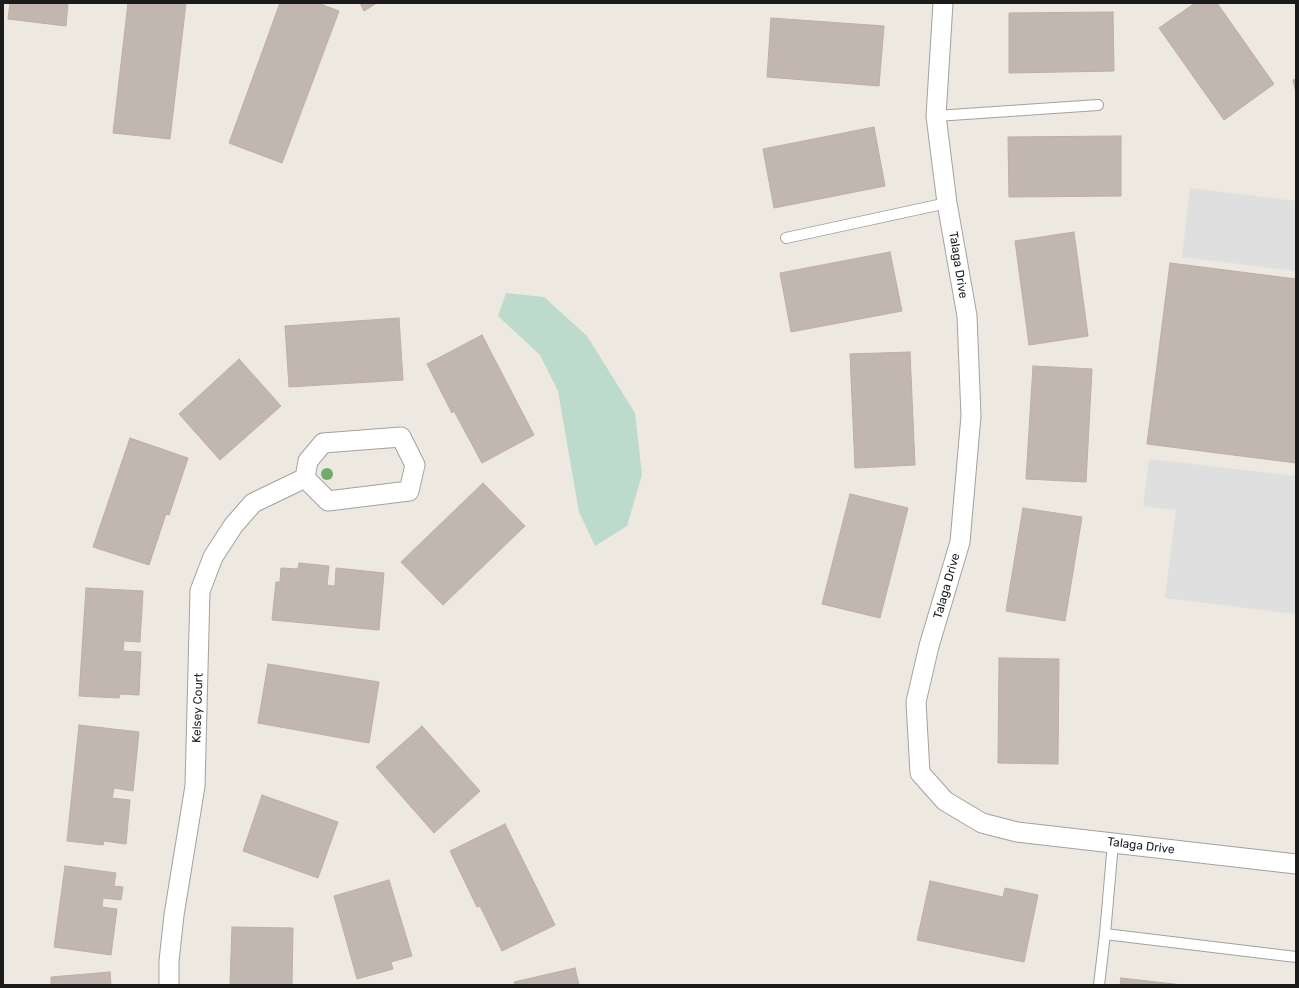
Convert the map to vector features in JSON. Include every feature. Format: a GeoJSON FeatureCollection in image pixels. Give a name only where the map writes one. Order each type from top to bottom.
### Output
{"type":"FeatureCollection","features":[{"type":"Feature","properties":{"kind":"street","name":"Talaga Drive"},"geometry":{"type":"LineString","coordinates":[[943,3],[936,116],[947,203],[967,316],[971,416],[960,542],[929,646],[916,702],[920,773],[945,801],[982,823],[1017,832],[1296,864]]}},
{"type":"Feature","properties":{"kind":"street"},"geometry":{"type":"LineString","coordinates":[[401,437],[415,465],[410,491],[328,501],[305,478],[308,461],[323,443],[401,437]]}},
{"type":"Feature","properties":{"kind":"street","name":"Kelsey Court"},"geometry":{"type":"LineString","coordinates":[[169,985],[169,960],[174,915],[195,786],[200,591],[213,557],[233,526],[253,503],[305,478]]}},
{"type":"Feature","properties":{"kind":"lane"},"geometry":{"type":"LineString","coordinates":[[936,116],[1098,105]]}},
{"type":"Feature","properties":{"kind":"lane"},"geometry":{"type":"LineString","coordinates":[[786,238],[947,203]]}},
{"type":"Feature","properties":{"kind":"lane"},"geometry":{"type":"LineString","coordinates":[[1099,985],[1105,934],[1112,843]]}},
{"type":"Feature","properties":{"kind":"lane"},"geometry":{"type":"LineString","coordinates":[[1105,934],[1296,957]]}},
{"type":"Feature","properties":{"kind":"green space"},"geometry":{"type":"Polygon","coordinates":[[[506,293],[544,297],[587,336],[635,413],[642,475],[627,526],[595,546],[579,512],[558,391],[540,355],[498,316],[506,293]]]}},
{"type":"Feature","properties":{"kind":"shaded area"},"geometry":{"type":"Polygon","coordinates":[[[1190,188],[1296,201],[1296,271],[1182,257],[1190,188]]]}},
{"type":"Feature","properties":{"kind":"shaded area"},"geometry":{"type":"Polygon","coordinates":[[[1149,459],[1296,476],[1296,614],[1165,598],[1176,510],[1143,506],[1149,459]]]}},
{"type":"Feature","properties":{"kind":"building"},"geometry":{"type":"Polygon","coordinates":[[[10,3],[68,3],[66,26],[8,19],[10,3]]]}},
{"type":"Feature","properties":{"kind":"building"},"geometry":{"type":"Polygon","coordinates":[[[128,3],[186,3],[170,139],[113,133],[128,3]]]}},
{"type":"Feature","properties":{"kind":"building"},"geometry":{"type":"Polygon","coordinates":[[[280,3],[318,3],[339,11],[282,163],[229,143],[280,3]]]}},
{"type":"Feature","properties":{"kind":"building"},"geometry":{"type":"Polygon","coordinates":[[[360,3],[377,3],[364,11],[360,3]]]}},
{"type":"Feature","properties":{"kind":"building"},"geometry":{"type":"Polygon","coordinates":[[[1195,3],[1217,3],[1274,84],[1224,120],[1159,28],[1195,3]]]}},
{"type":"Feature","properties":{"kind":"building"},"geometry":{"type":"Polygon","coordinates":[[[1113,12],[1114,71],[1009,73],[1009,13],[1113,12]]]}},
{"type":"Feature","properties":{"kind":"building"},"geometry":{"type":"Polygon","coordinates":[[[771,18],[884,26],[879,86],[767,77],[771,18]]]}},
{"type":"Feature","properties":{"kind":"building"},"geometry":{"type":"Polygon","coordinates":[[[1296,79],[1296,93],[1293,80],[1296,79]]]}},
{"type":"Feature","properties":{"kind":"building"},"geometry":{"type":"Polygon","coordinates":[[[874,127],[885,186],[774,208],[763,149],[874,127]]]}},
{"type":"Feature","properties":{"kind":"building"},"geometry":{"type":"Polygon","coordinates":[[[1121,136],[1121,196],[1009,197],[1008,137],[1121,136]]]}},
{"type":"Feature","properties":{"kind":"building"},"geometry":{"type":"Polygon","coordinates":[[[1074,232],[1088,336],[1029,345],[1015,241],[1074,232]]]}},
{"type":"Feature","properties":{"kind":"building"},"geometry":{"type":"Polygon","coordinates":[[[890,252],[902,311],[791,332],[780,273],[890,252]]]}},
{"type":"Feature","properties":{"kind":"building"},"geometry":{"type":"Polygon","coordinates":[[[1170,263],[1296,279],[1296,463],[1147,444],[1170,263]]]}},
{"type":"Feature","properties":{"kind":"building"},"geometry":{"type":"Polygon","coordinates":[[[399,318],[403,380],[289,387],[285,326],[399,318]]]}},
{"type":"Feature","properties":{"kind":"building"},"geometry":{"type":"Polygon","coordinates":[[[482,335],[534,435],[482,463],[454,411],[452,413],[427,364],[482,335]]]}},
{"type":"Feature","properties":{"kind":"building"},"geometry":{"type":"Polygon","coordinates":[[[910,352],[915,465],[855,468],[850,354],[910,352]]]}},
{"type":"Feature","properties":{"kind":"building"},"geometry":{"type":"Polygon","coordinates":[[[239,359],[281,406],[220,460],[179,414],[239,359]]]}},
{"type":"Feature","properties":{"kind":"building"},"geometry":{"type":"Polygon","coordinates":[[[1033,366],[1092,369],[1086,482],[1026,479],[1033,366]]]}},
{"type":"Feature","properties":{"kind":"building"},"geometry":{"type":"Polygon","coordinates":[[[130,438],[188,458],[169,515],[166,514],[149,565],[93,547],[130,438]]]}},
{"type":"Feature","properties":{"kind":"building"},"geometry":{"type":"Polygon","coordinates":[[[483,483],[525,526],[443,605],[401,562],[483,483]]]}},
{"type":"Feature","properties":{"kind":"building"},"geometry":{"type":"Polygon","coordinates":[[[850,494],[908,508],[880,618],[822,604],[850,494]]]}},
{"type":"Feature","properties":{"kind":"building"},"geometry":{"type":"Polygon","coordinates":[[[1023,508],[1082,517],[1065,621],[1006,611],[1023,508]]]}},
{"type":"Feature","properties":{"kind":"building"},"geometry":{"type":"Polygon","coordinates":[[[299,563],[329,566],[327,585],[335,586],[336,568],[384,573],[379,630],[272,620],[276,582],[280,582],[281,568],[298,569],[299,563]]]}},
{"type":"Feature","properties":{"kind":"building"},"geometry":{"type":"Polygon","coordinates":[[[86,588],[143,591],[140,642],[124,641],[123,651],[141,652],[139,695],[120,694],[119,698],[79,696],[86,588]]]}},
{"type":"Feature","properties":{"kind":"building"},"geometry":{"type":"Polygon","coordinates":[[[999,658],[1059,659],[1058,764],[998,763],[999,658]]]}},
{"type":"Feature","properties":{"kind":"building"},"geometry":{"type":"Polygon","coordinates":[[[268,664],[379,682],[369,743],[258,723],[268,664]]]}},
{"type":"Feature","properties":{"kind":"building"},"geometry":{"type":"Polygon","coordinates":[[[79,725],[139,732],[133,791],[114,788],[112,798],[130,800],[126,844],[104,841],[103,845],[67,841],[79,725]]]}},
{"type":"Feature","properties":{"kind":"building"},"geometry":{"type":"Polygon","coordinates":[[[422,726],[480,791],[434,833],[376,767],[422,726]]]}},
{"type":"Feature","properties":{"kind":"building"},"geometry":{"type":"Polygon","coordinates":[[[262,795],[338,822],[318,878],[243,851],[262,795]]]}},
{"type":"Feature","properties":{"kind":"building"},"geometry":{"type":"Polygon","coordinates":[[[505,824],[555,925],[502,951],[480,906],[477,907],[450,851],[505,824]]]}},
{"type":"Feature","properties":{"kind":"building"},"geometry":{"type":"Polygon","coordinates":[[[65,866],[116,873],[114,886],[123,887],[121,900],[103,898],[102,907],[117,909],[111,955],[54,947],[65,866]]]}},
{"type":"Feature","properties":{"kind":"building"},"geometry":{"type":"Polygon","coordinates":[[[389,880],[412,956],[391,962],[393,969],[357,979],[334,896],[389,880]]]}},
{"type":"Feature","properties":{"kind":"building"},"geometry":{"type":"Polygon","coordinates":[[[930,881],[1003,897],[1005,888],[1038,895],[1024,962],[917,940],[930,881]]]}},
{"type":"Feature","properties":{"kind":"building"},"geometry":{"type":"Polygon","coordinates":[[[232,927],[293,928],[292,985],[230,985],[232,927]]]}},
{"type":"Feature","properties":{"kind":"building"},"geometry":{"type":"Polygon","coordinates":[[[575,968],[579,985],[515,985],[514,982],[575,968]]]}},
{"type":"Feature","properties":{"kind":"building"},"geometry":{"type":"Polygon","coordinates":[[[110,972],[111,985],[51,985],[51,977],[110,972]]]}},
{"type":"Feature","properties":{"kind":"building"},"geometry":{"type":"Polygon","coordinates":[[[1121,978],[1183,985],[1120,985],[1121,978]]]}}]}
